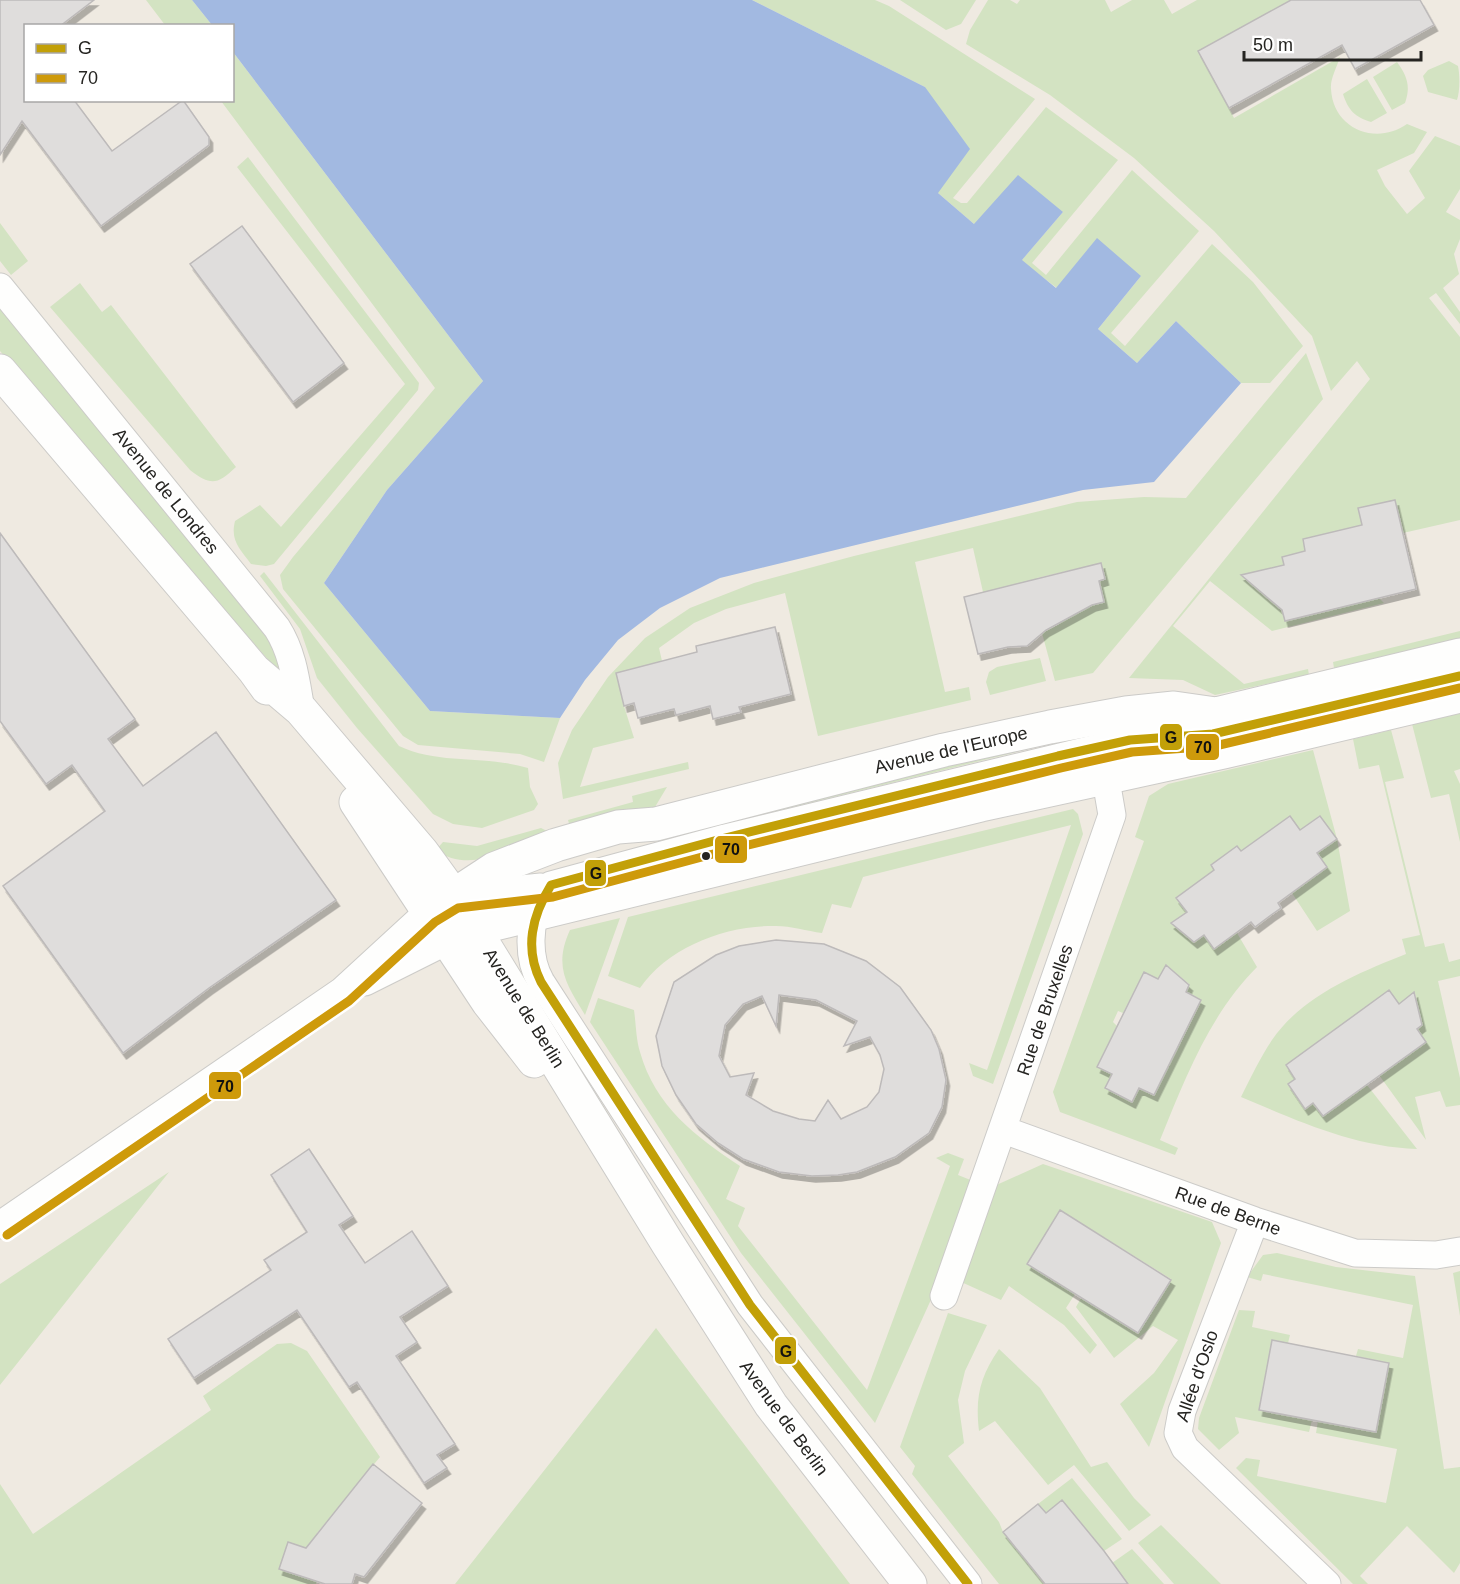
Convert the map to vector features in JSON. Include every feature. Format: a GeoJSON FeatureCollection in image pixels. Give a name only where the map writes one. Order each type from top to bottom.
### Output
{"type":"FeatureCollection","features":[{"type":"Feature","properties":{"kind":"street","name":"Avenue de Londres"},"geometry":{"type":"LineString","coordinates":[[0,287],[277,628],[287,643],[301,710]]}},
{"type":"Feature","properties":{"kind":"street","name":"Avenue de Londres"},"geometry":{"type":"LineString","coordinates":[[0,372],[254,670],[289,720],[441,904]]}},
{"type":"Feature","properties":{"kind":"street","name":"Avenue de l'Europe"},"geometry":{"type":"LineString","coordinates":[[441,904],[495,869],[566,842],[618,827],[656,824],[944,750],[1096,733],[1174,708],[1216,714],[1460,656]]}},
{"type":"Feature","properties":{"kind":"street","name":"Avenue de Londres"},"geometry":{"type":"LineString","coordinates":[[254,670],[301,710],[422,852],[441,904]]}},
{"type":"Feature","properties":{"kind":"street","name":"Avenue de l'Europe"},"geometry":{"type":"LineString","coordinates":[[551,885],[725,838],[1058,756],[1096,733],[1130,740],[1213,734],[1460,676]]}},
{"type":"Feature","properties":{"kind":"street"},"geometry":{"type":"LineString","coordinates":[[461,935],[969,807],[1107,778],[1460,696]]}},
{"type":"Feature","properties":{"kind":"street","name":"Rue de Bruxelles"},"geometry":{"type":"LineString","coordinates":[[944,1296],[1004,1130],[1112,815],[1107,778],[1096,733]]}},
{"type":"Feature","properties":{"kind":"street"},"geometry":{"type":"LineString","coordinates":[[0,1225],[342,991],[441,904],[551,885]]}},
{"type":"Feature","properties":{"kind":"street"},"geometry":{"type":"LineString","coordinates":[[551,885],[534,915],[532,953],[535,973],[750,1305],[968,1584]]}},
{"type":"Feature","properties":{"kind":"street"},"geometry":{"type":"LineString","coordinates":[[342,991],[380,976],[461,935],[551,885]]}},
{"type":"Feature","properties":{"kind":"street","name":"Avenue de Berlin"},"geometry":{"type":"LineString","coordinates":[[441,904],[668,1244],[771,1405],[910,1584]]}},
{"type":"Feature","properties":{"kind":"street","name":"Rue de Berne"},"geometry":{"type":"LineString","coordinates":[[1004,1130],[1255,1221],[1355,1252],[1436,1255],[1460,1251]]}},
{"type":"Feature","properties":{"kind":"street","name":"Allée d'Oslo"},"geometry":{"type":"LineString","coordinates":[[1255,1221],[1182,1411],[1178,1433],[1185,1448],[1328,1584]]}},
{"type":"Feature","properties":{"kind":"shaded area"},"geometry":{"type":"Polygon","coordinates":[[[0,0],[1460,0],[1460,1584],[0,1584],[0,0]]]}},
{"type":"Feature","properties":{"kind":"green space"},"geometry":{"type":"Polygon","coordinates":[[[146,0],[192,0],[211,24],[164,24],[146,0]]]}},
{"type":"Feature","properties":{"kind":"green space"},"geometry":{"type":"Polygon","coordinates":[[[752,0],[875,0],[889,6],[1035,99],[953,198],[961,203],[967,203],[1046,107],[1118,160],[1032,263],[1046,275],[1132,170],[1199,231],[1111,333],[1125,346],[1212,244],[1253,282],[1303,346],[1270,383],[1241,383],[1176,321],[1137,363],[1098,329],[1141,276],[1057,288],[1021,261],[1063,212],[974,224],[938,193],[925,87],[752,0]]]}},
{"type":"Feature","properties":{"kind":"green space"},"geometry":{"type":"Polygon","coordinates":[[[900,0],[976,0],[961,24],[946,30],[900,0]]]}},
{"type":"Feature","properties":{"kind":"green space"},"geometry":{"type":"Polygon","coordinates":[[[988,0],[1010,0],[1017,4],[1020,0],[1105,0],[1111,12],[1132,0],[1164,0],[1172,14],[1197,0],[1291,0],[1199,51],[1234,118],[1340,57],[1331,89],[1339,114],[1348,123],[1358,130],[1370,133],[1395,130],[1407,124],[1427,132],[1414,153],[1377,170],[1385,186],[1407,214],[1425,198],[1409,171],[1435,136],[1460,146],[1460,189],[1446,212],[1460,220],[1460,239],[1454,254],[1459,274],[1443,288],[1460,312],[1460,324],[1436,293],[1429,298],[1460,337],[1460,520],[1403,533],[1394,500],[1359,508],[1362,525],[1303,539],[1305,551],[1282,557],[1284,565],[1279,600],[1285,621],[1309,615],[1308,607],[1320,612],[1379,598],[1384,603],[1272,631],[1210,581],[1173,626],[1244,684],[1308,669],[1309,675],[1215,695],[1183,680],[1129,678],[1370,379],[1357,361],[1331,391],[1312,336],[1214,231],[1134,158],[1050,95],[966,44],[970,30],[988,0]]]}},
{"type":"Feature","properties":{"kind":"green space"},"geometry":{"type":"Polygon","coordinates":[[[234,53],[483,381],[387,490],[324,583],[430,711],[560,718],[544,762],[520,754],[418,745],[403,736],[283,589],[280,575],[293,557],[435,388],[222,102],[234,102],[234,53]]]}},
{"type":"Feature","properties":{"kind":"green space"},"geometry":{"type":"Polygon","coordinates":[[[1449,61],[1458,66],[1457,100],[1428,92],[1423,76],[1428,70],[1449,61]]]}},
{"type":"Feature","properties":{"kind":"green space"},"geometry":{"type":"Polygon","coordinates":[[[1397,62],[1406,77],[1408,91],[1405,103],[1392,110],[1373,77],[1397,62]]]}},
{"type":"Feature","properties":{"kind":"green space"},"geometry":{"type":"Polygon","coordinates":[[[1367,79],[1387,113],[1371,122],[1353,112],[1343,94],[1367,79]]]}},
{"type":"Feature","properties":{"kind":"green space"},"geometry":{"type":"Polygon","coordinates":[[[248,157],[419,383],[418,390],[274,564],[266,566],[251,564],[240,549],[234,534],[235,521],[260,505],[281,527],[405,384],[237,167],[248,157]]]}},
{"type":"Feature","properties":{"kind":"green space"},"geometry":{"type":"Polygon","coordinates":[[[0,223],[28,261],[11,275],[0,261],[0,223]]]}},
{"type":"Feature","properties":{"kind":"green space"},"geometry":{"type":"Polygon","coordinates":[[[80,283],[102,312],[111,305],[236,467],[224,477],[209,481],[190,470],[50,307],[80,283]]]}},
{"type":"Feature","properties":{"kind":"green space"},"geometry":{"type":"Polygon","coordinates":[[[0,298],[270,629],[290,685],[0,351],[0,298]]]}},
{"type":"Feature","properties":{"kind":"green space"},"geometry":{"type":"Polygon","coordinates":[[[1306,353],[1323,399],[1093,673],[1055,681],[1042,633],[1058,625],[1099,581],[1105,579],[1101,563],[1037,578],[1040,591],[983,592],[973,548],[915,562],[945,692],[969,687],[971,700],[818,736],[785,593],[726,609],[694,623],[659,648],[662,661],[624,706],[634,738],[593,748],[580,787],[688,762],[689,769],[563,799],[558,763],[572,730],[608,677],[645,638],[690,608],[754,583],[854,556],[1077,502],[1144,497],[1186,498],[1306,353]]]}},
{"type":"Feature","properties":{"kind":"green space"},"geometry":{"type":"Polygon","coordinates":[[[264,572],[399,746],[430,756],[496,762],[528,768],[530,787],[538,804],[534,810],[482,828],[453,824],[433,814],[357,728],[317,678],[300,629],[260,576],[264,572]]]}},
{"type":"Feature","properties":{"kind":"green space"},"geometry":{"type":"Polygon","coordinates":[[[1460,631],[1460,638],[1334,668],[1333,662],[1460,631]]]}},
{"type":"Feature","properties":{"kind":"green space"},"geometry":{"type":"Polygon","coordinates":[[[1040,658],[1046,681],[990,695],[986,682],[989,672],[997,667],[1040,658]]]}},
{"type":"Feature","properties":{"kind":"green space"},"geometry":{"type":"Polygon","coordinates":[[[1460,713],[1460,769],[1454,771],[1460,784],[1460,842],[1449,794],[1431,798],[1412,724],[1460,713]]]}},
{"type":"Feature","properties":{"kind":"green space"},"geometry":{"type":"Polygon","coordinates":[[[1391,730],[1404,778],[1385,782],[1425,947],[1444,943],[1449,962],[1460,959],[1460,976],[1438,981],[1460,1078],[1460,1105],[1446,1107],[1440,1091],[1415,1097],[1426,1140],[1379,1075],[1422,1025],[1415,993],[1399,1004],[1389,991],[1286,1066],[1295,1079],[1288,1084],[1305,1108],[1313,1103],[1323,1116],[1367,1085],[1417,1149],[1349,1138],[1241,1097],[1272,1040],[1284,1024],[1315,998],[1332,988],[1369,969],[1406,954],[1402,939],[1420,935],[1379,765],[1359,769],[1353,739],[1391,730]]]}},
{"type":"Feature","properties":{"kind":"green space"},"geometry":{"type":"Polygon","coordinates":[[[1047,737],[1049,744],[728,823],[725,815],[1047,737]]]}},
{"type":"Feature","properties":{"kind":"green space"},"geometry":{"type":"Polygon","coordinates":[[[1313,750],[1337,839],[1319,816],[1300,830],[1290,816],[1241,851],[1237,846],[1211,865],[1214,870],[1177,897],[1187,912],[1172,922],[1204,935],[1214,949],[1237,933],[1257,967],[1225,1006],[1212,1027],[1179,1094],[1160,1140],[1178,1148],[1175,1155],[1060,1112],[1053,1092],[1144,841],[1135,837],[1149,796],[1168,784],[1313,750]],[[1166,965],[1158,979],[1144,972],[1123,1013],[1118,1011],[1113,1022],[1117,1026],[1097,1067],[1112,1074],[1105,1088],[1132,1102],[1139,1088],[1154,1095],[1201,1000],[1186,992],[1189,984],[1166,965]]]}},
{"type":"Feature","properties":{"kind":"green space"},"geometry":{"type":"Polygon","coordinates":[[[667,787],[652,812],[570,827],[568,820],[633,802],[632,796],[667,787]]]}},
{"type":"Feature","properties":{"kind":"green space"},"geometry":{"type":"Polygon","coordinates":[[[1073,809],[1078,814],[1083,834],[993,1084],[973,1076],[969,1063],[987,1070],[1071,825],[863,877],[851,908],[832,904],[822,933],[782,926],[757,927],[718,934],[682,950],[666,961],[640,988],[608,976],[628,917],[1073,809]]]}},
{"type":"Feature","properties":{"kind":"green space"},"geometry":{"type":"Polygon","coordinates":[[[541,828],[551,833],[494,856],[464,860],[449,857],[436,850],[443,842],[477,846],[541,828]]]}},
{"type":"Feature","properties":{"kind":"green space"},"geometry":{"type":"Polygon","coordinates":[[[1337,839],[1350,911],[1317,931],[1292,893],[1327,867],[1317,853],[1337,839]]]}},
{"type":"Feature","properties":{"kind":"green space"},"geometry":{"type":"Polygon","coordinates":[[[620,918],[585,1015],[564,975],[565,943],[570,930],[620,918]]]}},
{"type":"Feature","properties":{"kind":"green space"},"geometry":{"type":"Polygon","coordinates":[[[598,998],[634,1010],[640,1052],[656,1089],[679,1118],[693,1131],[740,1166],[726,1199],[745,1208],[738,1226],[867,1390],[950,1166],[936,1158],[948,1153],[964,1159],[958,1175],[973,1181],[934,1293],[875,1423],[741,1253],[590,1022],[598,998]]]}},
{"type":"Feature","properties":{"kind":"green space"},"geometry":{"type":"Polygon","coordinates":[[[1043,1164],[1212,1222],[1221,1243],[1149,1447],[1120,1404],[1154,1373],[1178,1340],[1153,1326],[1114,1358],[1076,1307],[1081,1298],[1138,1333],[1171,1279],[1060,1210],[1027,1264],[1075,1294],[1066,1308],[1097,1345],[1090,1354],[1064,1325],[1009,1286],[1001,1300],[959,1281],[992,1187],[1043,1164]]]}},
{"type":"Feature","properties":{"kind":"green space"},"geometry":{"type":"Polygon","coordinates":[[[169,1172],[0,1385],[0,1284],[169,1172]]]}},
{"type":"Feature","properties":{"kind":"green space"},"geometry":{"type":"Polygon","coordinates":[[[1277,1253],[1336,1267],[1415,1276],[1444,1469],[1460,1467],[1460,1563],[1454,1573],[1407,1526],[1360,1576],[1368,1584],[1353,1584],[1236,1468],[1246,1458],[1260,1460],[1257,1476],[1386,1503],[1397,1449],[1316,1433],[1318,1421],[1376,1432],[1389,1363],[1356,1356],[1358,1349],[1403,1358],[1413,1305],[1263,1274],[1261,1281],[1247,1277],[1263,1255],[1277,1253]]]}},
{"type":"Feature","properties":{"kind":"green space"},"geometry":{"type":"Polygon","coordinates":[[[1460,1271],[1460,1316],[1453,1273],[1460,1271]]]}},
{"type":"Feature","properties":{"kind":"green space"},"geometry":{"type":"Polygon","coordinates":[[[1239,1310],[1255,1311],[1252,1327],[1290,1335],[1288,1343],[1272,1340],[1259,1409],[1312,1420],[1309,1432],[1235,1417],[1239,1433],[1219,1450],[1198,1429],[1199,1418],[1239,1310]]]}},
{"type":"Feature","properties":{"kind":"green space"},"geometry":{"type":"Polygon","coordinates":[[[948,1313],[987,1325],[965,1371],[958,1400],[964,1443],[948,1456],[999,1522],[1003,1532],[1045,1584],[999,1584],[912,1474],[915,1466],[900,1447],[948,1313]]]}},
{"type":"Feature","properties":{"kind":"green space"},"geometry":{"type":"Polygon","coordinates":[[[656,1328],[850,1584],[455,1584],[656,1328]]]}},
{"type":"Feature","properties":{"kind":"green space"},"geometry":{"type":"Polygon","coordinates":[[[291,1343],[307,1351],[380,1457],[317,1533],[339,1551],[279,1569],[317,1581],[316,1584],[0,1584],[0,1484],[33,1534],[211,1410],[203,1396],[277,1344],[291,1343]]]}},
{"type":"Feature","properties":{"kind":"green space"},"geometry":{"type":"Polygon","coordinates":[[[999,1349],[1040,1388],[1091,1467],[1107,1462],[1134,1498],[1151,1515],[1129,1531],[1074,1465],[1048,1485],[995,1421],[979,1431],[980,1388],[987,1369],[999,1349]]]}},
{"type":"Feature","properties":{"kind":"green space"},"geometry":{"type":"Polygon","coordinates":[[[1072,1478],[1122,1539],[1104,1551],[1062,1500],[1046,1513],[1038,1504],[1072,1478]]]}},
{"type":"Feature","properties":{"kind":"green space"},"geometry":{"type":"Polygon","coordinates":[[[1161,1525],[1221,1584],[1174,1584],[1138,1543],[1161,1525]]]}},
{"type":"Feature","properties":{"kind":"green space"},"geometry":{"type":"Polygon","coordinates":[[[1132,1549],[1164,1584],[1128,1584],[1112,1563],[1132,1549]]]}},
{"type":"Feature","properties":{"kind":"water"},"geometry":{"type":"Polygon","coordinates":[[[192,0],[752,0],[925,87],[970,149],[938,193],[974,224],[1018,175],[1063,212],[1022,260],[1056,288],[1097,238],[1141,276],[1098,329],[1137,363],[1176,321],[1241,383],[1154,482],[1083,490],[720,578],[660,608],[618,640],[585,680],[560,718],[430,711],[324,583],[387,490],[483,381],[234,53],[234,24],[211,24],[192,0]]]}},
{"type":"Feature","properties":{"kind":"building"},"geometry":{"type":"Polygon","coordinates":[[[0,0],[94,0],[63,24],[24,24],[24,102],[75,102],[112,151],[180,102],[184,102],[209,137],[209,145],[101,226],[22,121],[0,155],[0,0]]]}},
{"type":"Feature","properties":{"kind":"building"},"geometry":{"type":"Polygon","coordinates":[[[1291,0],[1420,0],[1434,25],[1355,69],[1342,45],[1229,108],[1198,51],[1291,0]]]}},
{"type":"Feature","properties":{"kind":"building"},"geometry":{"type":"Polygon","coordinates":[[[242,226],[344,363],[293,402],[190,264],[242,226]]]}},
{"type":"Feature","properties":{"kind":"building"},"geometry":{"type":"Polygon","coordinates":[[[1395,500],[1416,589],[1285,621],[1282,610],[1241,575],[1284,565],[1282,557],[1305,551],[1303,539],[1362,525],[1358,508],[1395,500]]]}},
{"type":"Feature","properties":{"kind":"building"},"geometry":{"type":"Polygon","coordinates":[[[0,533],[135,719],[108,739],[143,786],[216,732],[336,900],[209,988],[123,1053],[3,886],[105,811],[72,765],[46,784],[0,721],[0,533]]]}},
{"type":"Feature","properties":{"kind":"building"},"geometry":{"type":"Polygon","coordinates":[[[1101,563],[1105,579],[1099,581],[1104,602],[1092,605],[1046,630],[1027,646],[1008,647],[978,654],[964,597],[1101,563]]]}},
{"type":"Feature","properties":{"kind":"building"},"geometry":{"type":"Polygon","coordinates":[[[775,627],[791,694],[739,707],[741,712],[713,719],[710,706],[676,715],[674,709],[638,718],[634,703],[624,706],[616,673],[697,652],[696,646],[775,627]]]}},
{"type":"Feature","properties":{"kind":"building"},"geometry":{"type":"Polygon","coordinates":[[[1290,816],[1300,830],[1320,816],[1337,839],[1317,853],[1327,867],[1278,903],[1281,908],[1255,927],[1251,922],[1214,949],[1204,935],[1194,942],[1171,923],[1187,912],[1176,898],[1214,870],[1211,865],[1237,846],[1241,851],[1290,816]]]}},
{"type":"Feature","properties":{"kind":"building"},"geometry":{"type":"Polygon","coordinates":[[[776,940],[824,944],[866,961],[900,987],[931,1030],[939,1049],[946,1080],[942,1107],[929,1133],[895,1157],[857,1172],[812,1176],[779,1172],[743,1159],[718,1143],[696,1124],[676,1095],[662,1066],[656,1036],[674,982],[716,955],[739,946],[776,940]],[[779,995],[776,1026],[762,996],[743,1004],[725,1025],[719,1056],[730,1077],[754,1073],[746,1095],[773,1111],[815,1121],[828,1100],[841,1119],[867,1107],[879,1092],[884,1069],[880,1055],[870,1037],[844,1046],[857,1021],[816,1000],[779,995]]]}},
{"type":"Feature","properties":{"kind":"building"},"geometry":{"type":"Polygon","coordinates":[[[1166,965],[1189,985],[1186,992],[1201,1000],[1154,1095],[1139,1088],[1132,1102],[1105,1088],[1112,1074],[1097,1067],[1144,972],[1158,979],[1166,965]]]}},
{"type":"Feature","properties":{"kind":"building"},"geometry":{"type":"Polygon","coordinates":[[[1389,990],[1399,1004],[1414,992],[1422,1025],[1417,1029],[1426,1042],[1323,1116],[1313,1103],[1305,1109],[1288,1084],[1295,1079],[1286,1065],[1389,990]]]}},
{"type":"Feature","properties":{"kind":"building"},"geometry":{"type":"Polygon","coordinates":[[[309,1149],[353,1216],[339,1225],[365,1263],[412,1231],[448,1286],[400,1317],[417,1342],[396,1356],[455,1444],[437,1455],[447,1468],[424,1483],[357,1382],[349,1387],[297,1310],[194,1378],[168,1339],[271,1270],[264,1260],[307,1232],[271,1175],[309,1149]]]}},
{"type":"Feature","properties":{"kind":"building"},"geometry":{"type":"Polygon","coordinates":[[[1060,1210],[1171,1280],[1138,1333],[1027,1264],[1060,1210]]]}},
{"type":"Feature","properties":{"kind":"building"},"geometry":{"type":"Polygon","coordinates":[[[1272,1340],[1389,1363],[1376,1432],[1259,1410],[1272,1340]]]}},
{"type":"Feature","properties":{"kind":"building"},"geometry":{"type":"Polygon","coordinates":[[[373,1464],[422,1503],[364,1577],[355,1574],[352,1584],[325,1584],[279,1569],[288,1542],[306,1548],[373,1464]]]}},
{"type":"Feature","properties":{"kind":"building"},"geometry":{"type":"Polygon","coordinates":[[[1062,1500],[1128,1584],[1045,1584],[1003,1532],[1038,1504],[1046,1513],[1062,1500]]]}},
{"type":"Feature","properties":{"kind":"transit line","name":"G"},"geometry":{"type":"LineString","coordinates":[[968,1584],[750,1305],[541,982],[533,957],[532,945],[535,920],[544,897],[551,885],[725,838],[1058,756],[1130,740],[1213,734],[1460,676]]}},
{"type":"Feature","properties":{"kind":"transit line","name":"70"},"geometry":{"type":"LineString","coordinates":[[7,1235],[349,1001],[435,922],[458,908],[553,897],[728,850],[1061,768],[1132,752],[1215,746],[1460,688]]}}]}
